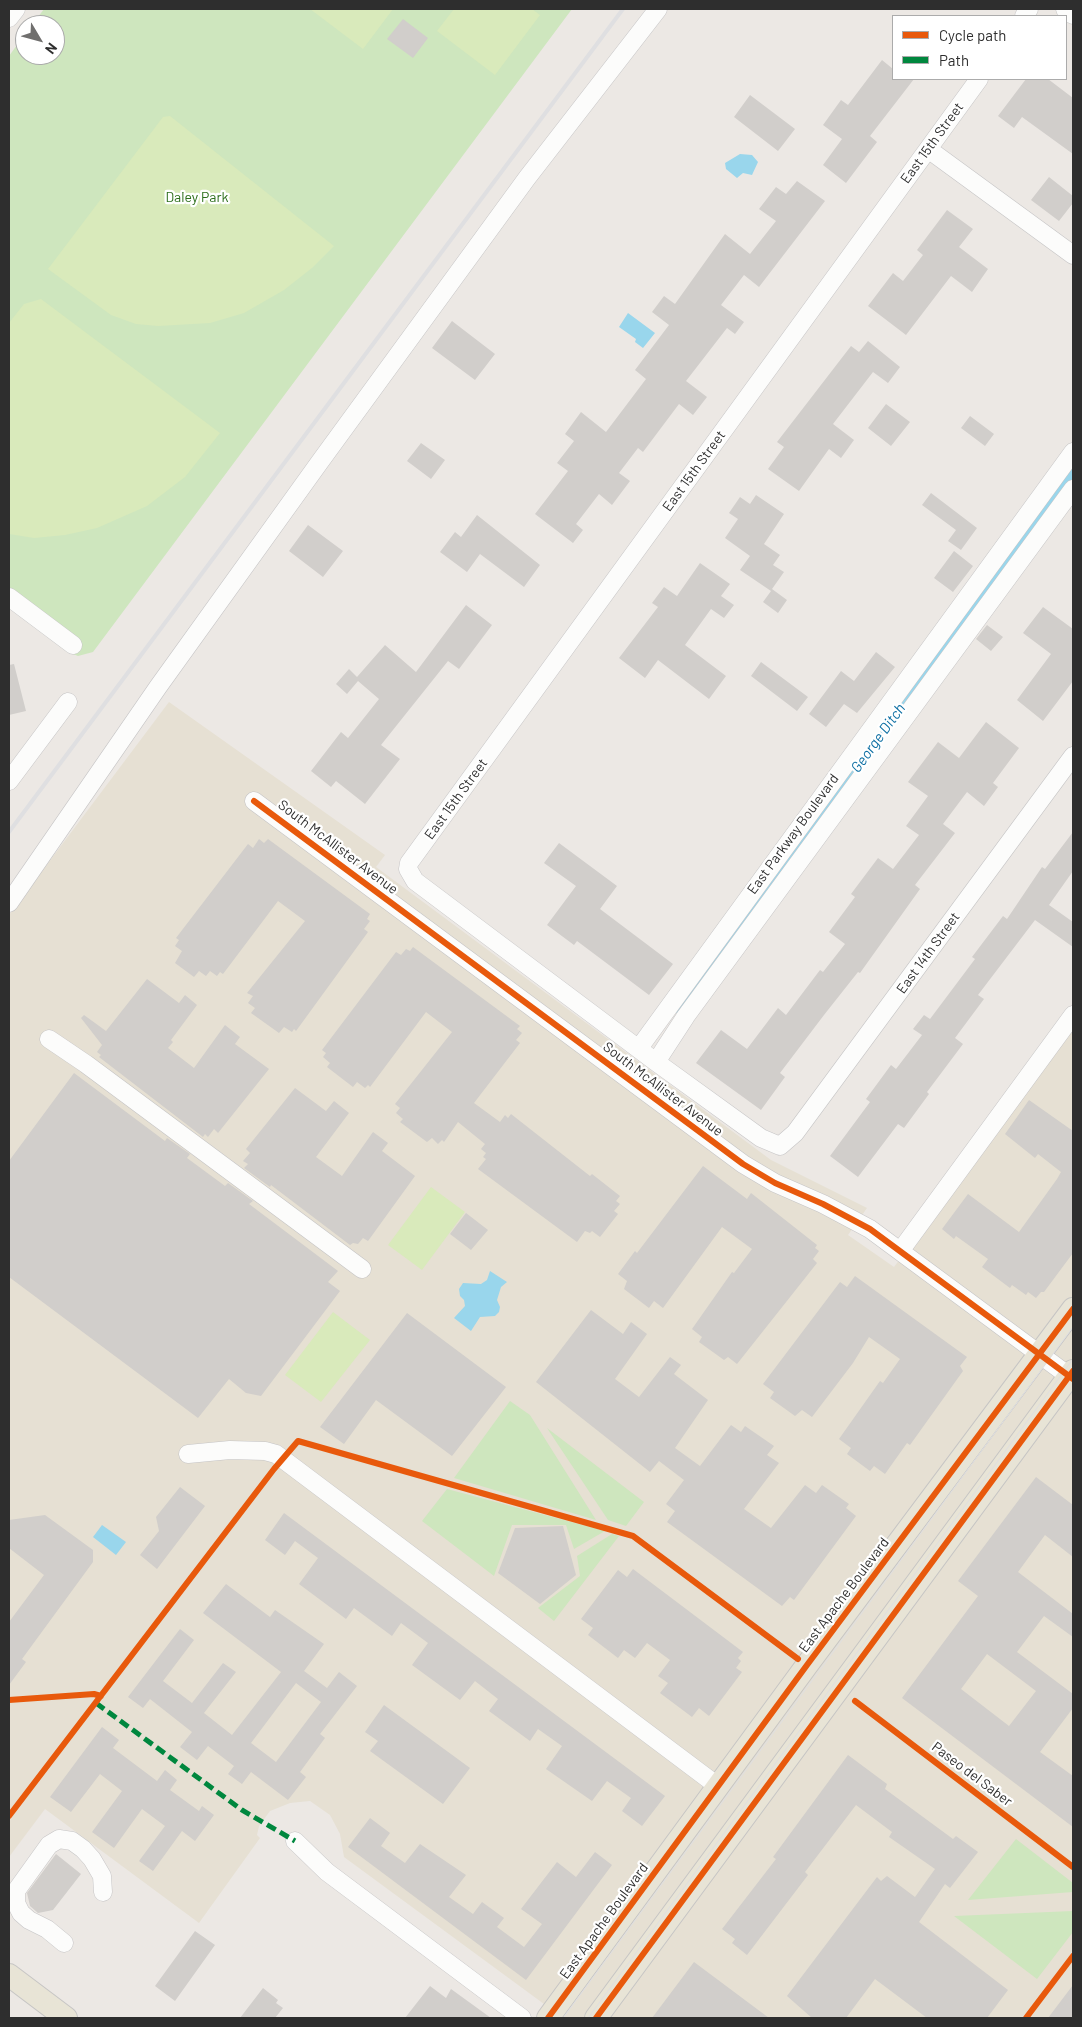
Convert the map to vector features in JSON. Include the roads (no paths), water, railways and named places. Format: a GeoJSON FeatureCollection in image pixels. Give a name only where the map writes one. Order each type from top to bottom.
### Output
{"type":"FeatureCollection","features":[{"type":"Feature","properties":{"kind":"main road","name":"East Apache Boulevard"},"geometry":{"type":"LineString","coordinates":[[548,2018],[719,1787],[806,1665],[1073,1310]]}},
{"type":"Feature","properties":{"kind":"main road"},"geometry":{"type":"LineString","coordinates":[[596,2018],[1072,1378]]}},
{"type":"Feature","properties":{"kind":"main road"},"geometry":{"type":"LineString","coordinates":[[9,1975],[66,2018]]}},
{"type":"Feature","properties":{"kind":"street"},"geometry":{"type":"LineString","coordinates":[[9,18],[16,9]]}},
{"type":"Feature","properties":{"kind":"street"},"geometry":{"type":"LineString","coordinates":[[9,903],[164,679],[319,463],[527,178],[658,9]]}},
{"type":"Feature","properties":{"kind":"street"},"geometry":{"type":"LineString","coordinates":[[1065,9],[1073,15]]}},
{"type":"Feature","properties":{"kind":"street","name":"East 15th Street"},"geometry":{"type":"LineString","coordinates":[[409,863],[978,80]]}},
{"type":"Feature","properties":{"kind":"street"},"geometry":{"type":"LineString","coordinates":[[928,150],[1073,255]]}},
{"type":"Feature","properties":{"kind":"street","name":"East Parkway Boulevard"},"geometry":{"type":"LineString","coordinates":[[639,1048],[1073,452]]}},
{"type":"Feature","properties":{"kind":"street","name":"East Parkway Boulevard"},"geometry":{"type":"LineString","coordinates":[[656,1062],[692,1008],[1073,489]]}},
{"type":"Feature","properties":{"kind":"street"},"geometry":{"type":"LineString","coordinates":[[9,597],[73,645]]}},
{"type":"Feature","properties":{"kind":"street"},"geometry":{"type":"LineString","coordinates":[[9,781],[68,702]]}},
{"type":"Feature","properties":{"kind":"street","name":"East 14th Street"},"geometry":{"type":"LineString","coordinates":[[780,1146],[795,1133],[1073,756]]}},
{"type":"Feature","properties":{"kind":"street","name":"South McAllister Avenue"},"geometry":{"type":"LineString","coordinates":[[254,801],[743,1164],[775,1183],[849,1217],[901,1250],[1072,1378]]}},
{"type":"Feature","properties":{"kind":"street","name":"South McAllister Avenue"},"geometry":{"type":"LineString","coordinates":[[409,863],[410,875],[416,881],[656,1062],[761,1138],[780,1146]]}},
{"type":"Feature","properties":{"kind":"street"},"geometry":{"type":"LineString","coordinates":[[901,1250],[1073,1015]]}},
{"type":"Feature","properties":{"kind":"street"},"geometry":{"type":"LineString","coordinates":[[49,1039],[86,1064],[362,1269]]}},
{"type":"Feature","properties":{"kind":"street"},"geometry":{"type":"LineString","coordinates":[[188,1454],[230,1450],[265,1451],[276,1454],[719,1787]]}},
{"type":"Feature","properties":{"kind":"street"},"geometry":{"type":"LineString","coordinates":[[64,1943],[47,1930],[29,1920],[21,1913],[16,1903],[16,1890],[49,1845],[59,1839],[72,1841],[82,1849],[92,1859],[102,1876],[103,1892]]}},
{"type":"Feature","properties":{"kind":"street"},"geometry":{"type":"LineString","coordinates":[[295,1842],[327,1872],[522,2018]]}},
{"type":"Feature","properties":{"kind":"water"},"geometry":{"type":"Polygon","coordinates":[[[740,154],[752,155],[758,162],[752,175],[743,173],[737,178],[726,169],[725,163],[740,154]]]}},
{"type":"Feature","properties":{"kind":"water"},"geometry":{"type":"Polygon","coordinates":[[[628,313],[655,333],[643,348],[635,342],[636,339],[619,327],[628,313]]]}},
{"type":"Feature","properties":{"kind":"water"},"geometry":{"type":"Polygon","coordinates":[[[490,1271],[507,1282],[501,1287],[497,1300],[500,1307],[499,1312],[495,1316],[480,1317],[471,1331],[454,1318],[465,1306],[459,1289],[463,1283],[481,1284],[487,1280],[490,1271]]]}},
{"type":"Feature","properties":{"kind":"water"},"geometry":{"type":"Polygon","coordinates":[[[102,1525],[126,1542],[116,1555],[93,1537],[102,1525]]]}},
{"type":"Feature","properties":{"kind":"waterway","name":"George Ditch"},"geometry":{"type":"LineString","coordinates":[[682,1005],[1073,471]]}},
{"type":"Feature","properties":{"kind":"tram line"},"geometry":{"type":"LineString","coordinates":[[563,2018],[1073,1327]]}},
{"type":"Feature","properties":{"kind":"tram line"},"geometry":{"type":"LineString","coordinates":[[588,2018],[1073,1359]]}},
{"type":"Feature","properties":{"kind":"railway"},"geometry":{"type":"LineString","coordinates":[[9,832],[623,9]]}},
{"type":"Feature","properties":{"kind":"park label","name":"Daley Park"},"geometry":{"type":"Point","coordinates":[197,197]}}]}
